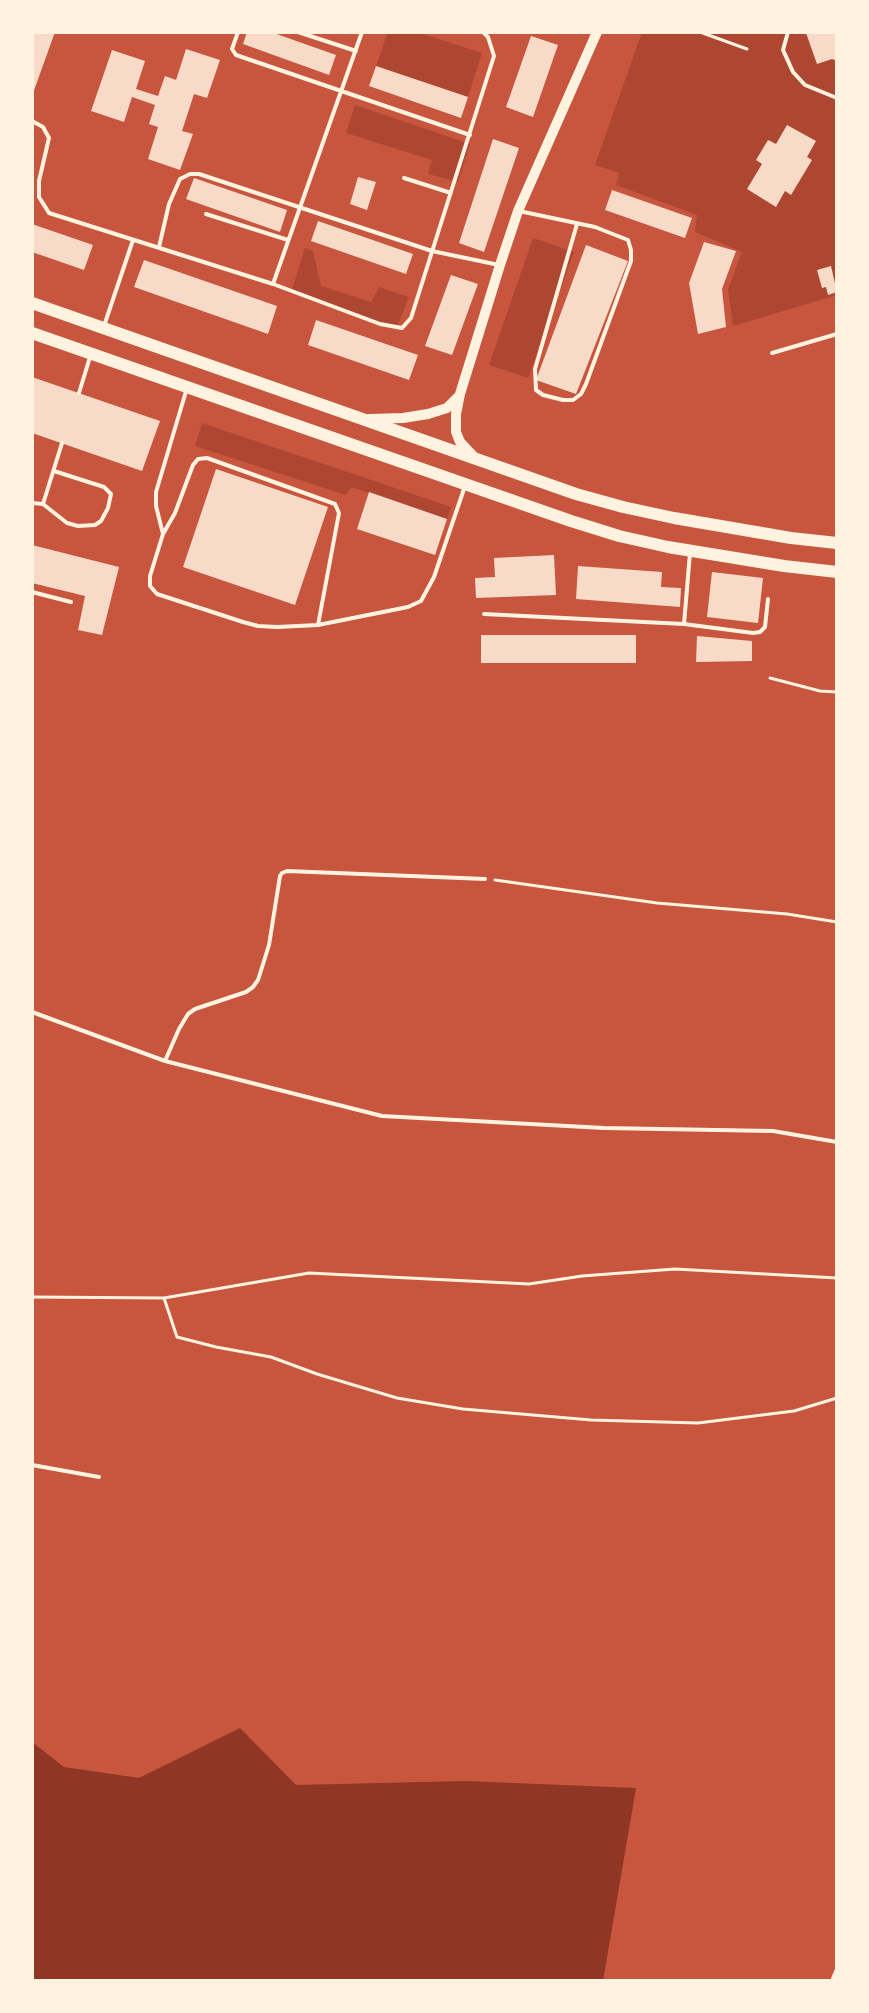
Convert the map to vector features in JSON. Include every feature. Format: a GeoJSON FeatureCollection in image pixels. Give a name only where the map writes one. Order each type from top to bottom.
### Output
{"type":"FeatureCollection","features":[{"type":"Feature","properties":{"kind":"main road"},"geometry":{"type":"LineString","coordinates":[[32,303],[576,494],[623,507],[791,538],[837,543]]}},
{"type":"Feature","properties":{"kind":"main road"},"geometry":{"type":"LineString","coordinates":[[32,333],[619,536],[690,551],[837,572]]}},
{"type":"Feature","properties":{"kind":"street"},"geometry":{"type":"LineString","coordinates":[[476,458],[460,442],[456,432],[460,394],[518,211],[597,32]]}},
{"type":"Feature","properties":{"kind":"street"},"geometry":{"type":"LineString","coordinates":[[362,419],[428,414],[447,408],[460,394]]}},
{"type":"Feature","properties":{"kind":"lane"},"geometry":{"type":"LineString","coordinates":[[238,32],[232,49],[236,55],[470,135]]}},
{"type":"Feature","properties":{"kind":"lane"},"geometry":{"type":"LineString","coordinates":[[298,32],[356,51]]}},
{"type":"Feature","properties":{"kind":"lane"},"geometry":{"type":"LineString","coordinates":[[273,284],[362,32]]}},
{"type":"Feature","properties":{"kind":"lane"},"geometry":{"type":"LineString","coordinates":[[32,121],[43,127],[49,138],[39,181],[39,197],[49,213],[273,284],[380,324],[402,328],[411,318],[494,56],[488,37],[483,32]]}},
{"type":"Feature","properties":{"kind":"lane"},"geometry":{"type":"LineString","coordinates":[[788,32],[783,50],[793,72],[805,85],[837,98]]}},
{"type":"Feature","properties":{"kind":"lane"},"geometry":{"type":"LineString","coordinates":[[159,247],[169,204],[180,179],[199,174],[432,251],[500,265]]}},
{"type":"Feature","properties":{"kind":"lane"},"geometry":{"type":"LineString","coordinates":[[404,178],[451,193]]}},
{"type":"Feature","properties":{"kind":"lane"},"geometry":{"type":"LineString","coordinates":[[518,211],[595,227],[628,240],[631,250],[631,261],[586,384],[581,394],[573,400],[563,400],[536,390],[535,369],[577,224]]}},
{"type":"Feature","properties":{"kind":"lane"},"geometry":{"type":"LineString","coordinates":[[206,214],[289,240]]}},
{"type":"Feature","properties":{"kind":"lane"},"geometry":{"type":"LineString","coordinates":[[103,328],[133,240]]}},
{"type":"Feature","properties":{"kind":"lane"},"geometry":{"type":"LineString","coordinates":[[772,353],[837,334]]}},
{"type":"Feature","properties":{"kind":"lane"},"geometry":{"type":"LineString","coordinates":[[79,393],[91,354]]}},
{"type":"Feature","properties":{"kind":"lane"},"geometry":{"type":"LineString","coordinates":[[163,534],[156,492],[188,387]]}},
{"type":"Feature","properties":{"kind":"lane"},"geometry":{"type":"LineString","coordinates":[[43,504],[62,443]]}},
{"type":"Feature","properties":{"kind":"lane"},"geometry":{"type":"LineString","coordinates":[[318,625],[339,513],[335,504],[207,458],[198,459],[163,534],[150,576],[150,586],[157,594],[258,626],[318,625],[408,607],[421,601],[434,577],[466,484]]}},
{"type":"Feature","properties":{"kind":"lane"},"geometry":{"type":"LineString","coordinates":[[32,503],[43,504],[67,523],[78,526],[95,525],[101,521],[111,494],[104,487],[54,471]]}},
{"type":"Feature","properties":{"kind":"lane"},"geometry":{"type":"LineString","coordinates":[[684,624],[690,551]]}},
{"type":"Feature","properties":{"kind":"lane"},"geometry":{"type":"LineString","coordinates":[[32,592],[71,602]]}},
{"type":"Feature","properties":{"kind":"lane"},"geometry":{"type":"LineString","coordinates":[[484,614],[684,624],[753,633],[765,627],[768,599]]}},
{"type":"Feature","properties":{"kind":"lane"},"geometry":{"type":"LineString","coordinates":[[165,1061],[188,1014],[246,992],[256,984],[269,945],[280,876],[284,871],[485,879]]}},
{"type":"Feature","properties":{"kind":"lane"},"geometry":{"type":"LineString","coordinates":[[32,1012],[165,1061],[382,1116],[604,1128],[773,1131],[837,1142]]}},
{"type":"Feature","properties":{"kind":"lane"},"geometry":{"type":"LineString","coordinates":[[32,1465],[99,1477]]}},
{"type":"Feature","properties":{"kind":"lane"},"geometry":{"type":"LineString","coordinates":[[832,1981],[837,1969]]}},
{"type":"Feature","properties":{"kind":"path"},"geometry":{"type":"LineString","coordinates":[[700,32],[747,49]]}},
{"type":"Feature","properties":{"kind":"path"},"geometry":{"type":"LineString","coordinates":[[770,678],[820,691],[837,692]]}},
{"type":"Feature","properties":{"kind":"path"},"geometry":{"type":"LineString","coordinates":[[485,879],[657,903],[787,914],[837,922]]}},
{"type":"Feature","properties":{"kind":"path"},"geometry":{"type":"LineString","coordinates":[[32,1297],[164,1298],[309,1273],[529,1284],[582,1276],[675,1269],[837,1278]]}},
{"type":"Feature","properties":{"kind":"path"},"geometry":{"type":"LineString","coordinates":[[164,1298],[177,1337],[271,1357],[397,1398],[463,1409],[591,1420],[698,1423],[794,1411],[837,1398]]}},
{"type":"Feature","properties":{"kind":"shaded area"},"geometry":{"type":"Polygon","coordinates":[[[388,32],[417,32],[482,53],[468,97],[376,66],[388,32]]]}},
{"type":"Feature","properties":{"kind":"shaded area"},"geometry":{"type":"Polygon","coordinates":[[[642,32],[837,32],[837,295],[733,326],[728,289],[742,252],[695,232],[697,215],[616,185],[619,173],[595,165],[642,32]]]}},
{"type":"Feature","properties":{"kind":"shaded area"},"geometry":{"type":"Polygon","coordinates":[[[355,105],[470,144],[458,182],[428,174],[432,160],[346,133],[355,105]]]}},
{"type":"Feature","properties":{"kind":"shaded area"},"geometry":{"type":"Polygon","coordinates":[[[533,238],[574,252],[528,378],[489,365],[533,238]]]}},
{"type":"Feature","properties":{"kind":"shaded area"},"geometry":{"type":"Polygon","coordinates":[[[305,248],[313,251],[321,286],[371,302],[379,287],[409,297],[397,327],[291,292],[305,248]]]}},
{"type":"Feature","properties":{"kind":"shaded area"},"geometry":{"type":"Polygon","coordinates":[[[202,423],[451,507],[447,519],[351,487],[346,495],[195,446],[202,423]]]}},
{"type":"Feature","properties":{"kind":"shaded area"},"geometry":{"type":"Polygon","coordinates":[[[240,1728],[296,1785],[465,1781],[636,1788],[603,1981],[32,1981],[32,1742],[64,1767],[139,1778],[240,1728]]]}},
{"type":"Feature","properties":{"kind":"building"},"geometry":{"type":"Polygon","coordinates":[[[32,32],[55,32],[32,96],[32,32]]]}},
{"type":"Feature","properties":{"kind":"building"},"geometry":{"type":"Polygon","coordinates":[[[247,32],[271,32],[336,55],[329,75],[243,44],[247,32]]]}},
{"type":"Feature","properties":{"kind":"building"},"geometry":{"type":"Polygon","coordinates":[[[837,32],[837,61],[832,59],[817,64],[806,33],[837,32]]]}},
{"type":"Feature","properties":{"kind":"building"},"geometry":{"type":"Polygon","coordinates":[[[531,36],[558,45],[533,117],[506,107],[531,36]]]}},
{"type":"Feature","properties":{"kind":"building"},"geometry":{"type":"Polygon","coordinates":[[[186,49],[220,60],[207,98],[194,94],[182,131],[193,134],[180,170],[148,159],[158,127],[149,124],[155,105],[132,97],[124,122],[91,111],[112,50],[145,61],[136,89],[158,96],[165,76],[176,80],[186,49]]]}},
{"type":"Feature","properties":{"kind":"building"},"geometry":{"type":"Polygon","coordinates":[[[376,66],[468,97],[461,118],[369,86],[376,66]]]}},
{"type":"Feature","properties":{"kind":"building"},"geometry":{"type":"Polygon","coordinates":[[[787,125],[816,141],[807,157],[812,160],[791,195],[785,191],[776,207],[747,189],[762,164],[756,160],[768,140],[776,144],[787,125]]]}},
{"type":"Feature","properties":{"kind":"building"},"geometry":{"type":"Polygon","coordinates":[[[493,139],[519,148],[484,252],[459,243],[493,139]]]}},
{"type":"Feature","properties":{"kind":"building"},"geometry":{"type":"Polygon","coordinates":[[[358,177],[376,182],[367,210],[350,204],[358,177]]]}},
{"type":"Feature","properties":{"kind":"building"},"geometry":{"type":"Polygon","coordinates":[[[194,178],[287,210],[280,232],[186,199],[194,178]]]}},
{"type":"Feature","properties":{"kind":"building"},"geometry":{"type":"Polygon","coordinates":[[[612,190],[692,218],[685,238],[605,210],[612,190]]]}},
{"type":"Feature","properties":{"kind":"building"},"geometry":{"type":"Polygon","coordinates":[[[318,221],[413,254],[406,274],[311,241],[318,221]]]}},
{"type":"Feature","properties":{"kind":"building"},"geometry":{"type":"Polygon","coordinates":[[[32,224],[93,245],[84,270],[32,252],[32,224]]]}},
{"type":"Feature","properties":{"kind":"building"},"geometry":{"type":"Polygon","coordinates":[[[704,242],[736,251],[722,289],[726,327],[698,334],[689,283],[704,242]]]}},
{"type":"Feature","properties":{"kind":"building"},"geometry":{"type":"Polygon","coordinates":[[[586,245],[628,261],[576,394],[536,380],[586,245]]]}},
{"type":"Feature","properties":{"kind":"building"},"geometry":{"type":"Polygon","coordinates":[[[144,260],[277,306],[268,334],[134,287],[144,260]]]}},
{"type":"Feature","properties":{"kind":"building"},"geometry":{"type":"Polygon","coordinates":[[[831,266],[837,292],[828,295],[826,287],[822,288],[817,270],[831,266]]]}},
{"type":"Feature","properties":{"kind":"building"},"geometry":{"type":"Polygon","coordinates":[[[451,275],[478,284],[452,355],[425,346],[451,275]]]}},
{"type":"Feature","properties":{"kind":"building"},"geometry":{"type":"Polygon","coordinates":[[[316,320],[418,355],[409,380],[308,345],[316,320]]]}},
{"type":"Feature","properties":{"kind":"building"},"geometry":{"type":"Polygon","coordinates":[[[32,377],[160,421],[142,471],[32,433],[32,377]]]}},
{"type":"Feature","properties":{"kind":"building"},"geometry":{"type":"Polygon","coordinates":[[[216,469],[328,507],[295,605],[183,567],[216,469]]]}},
{"type":"Feature","properties":{"kind":"building"},"geometry":{"type":"Polygon","coordinates":[[[369,492],[447,519],[435,555],[357,529],[369,492]]]}},
{"type":"Feature","properties":{"kind":"building"},"geometry":{"type":"Polygon","coordinates":[[[32,545],[119,567],[102,635],[78,630],[85,596],[32,583],[32,545]]]}},
{"type":"Feature","properties":{"kind":"building"},"geometry":{"type":"Polygon","coordinates":[[[554,555],[556,595],[476,598],[475,578],[495,577],[494,558],[554,555]]]}},
{"type":"Feature","properties":{"kind":"building"},"geometry":{"type":"Polygon","coordinates":[[[578,566],[662,572],[661,587],[681,588],[680,607],[576,599],[578,566]]]}},
{"type":"Feature","properties":{"kind":"building"},"geometry":{"type":"Polygon","coordinates":[[[712,572],[763,578],[758,623],[707,617],[712,572]]]}},
{"type":"Feature","properties":{"kind":"building"},"geometry":{"type":"Polygon","coordinates":[[[481,635],[636,635],[636,663],[481,663],[481,635]]]}},
{"type":"Feature","properties":{"kind":"building"},"geometry":{"type":"Polygon","coordinates":[[[697,636],[752,641],[752,661],[696,662],[697,636]]]}}]}
